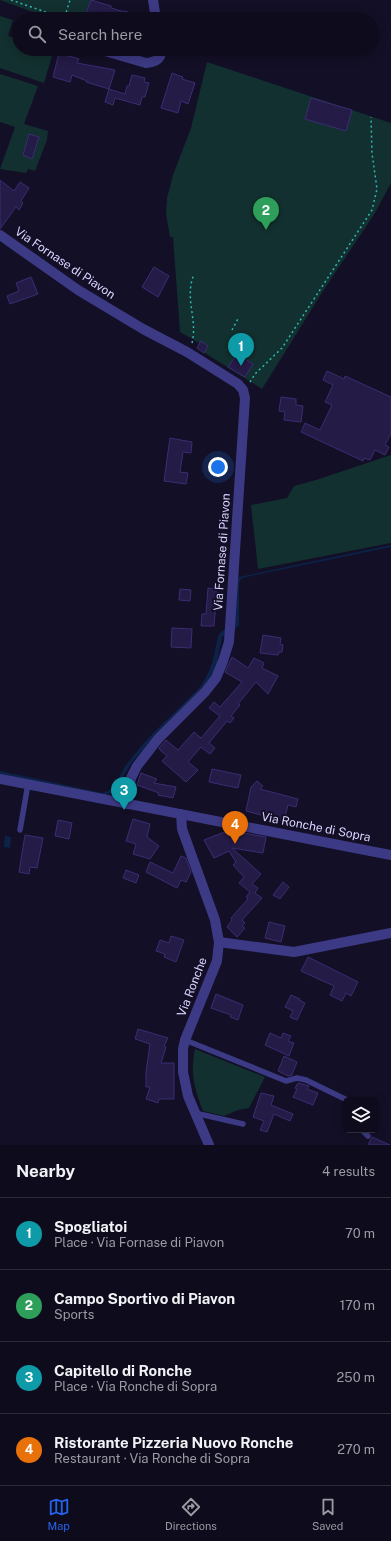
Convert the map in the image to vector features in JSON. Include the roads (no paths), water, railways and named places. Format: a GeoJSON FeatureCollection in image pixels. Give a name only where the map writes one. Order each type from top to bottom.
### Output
{"type":"FeatureCollection","features":[{"type":"Feature","properties":{"kind":"street"},"geometry":{"type":"LineString","coordinates":[[153,0],[155,12]]}},
{"type":"Feature","properties":{"kind":"street"},"geometry":{"type":"LineString","coordinates":[[122,56],[146,63],[154,62],[161,56]]}},
{"type":"Feature","properties":{"kind":"street","name":"Via Fornase di Piavon"},"geometry":{"type":"LineString","coordinates":[[0,235],[78,290],[143,330],[187,352],[238,384],[242,387],[246,398],[229,642],[216,678],[205,692],[158,740],[137,766],[131,778],[127,804]]}},
{"type":"Feature","properties":{"kind":"street","name":"Via Ronche di Sopra"},"geometry":{"type":"LineString","coordinates":[[0,779],[391,855]]}},
{"type":"Feature","properties":{"kind":"street","name":"Via Ronche"},"geometry":{"type":"LineString","coordinates":[[181,814],[182,829],[215,920],[219,942],[217,961],[185,1040],[183,1049],[184,1072],[188,1096],[209,1145]]}},
{"type":"Feature","properties":{"kind":"street"},"geometry":{"type":"LineString","coordinates":[[219,942],[294,952],[391,933]]}},
{"type":"Feature","properties":{"kind":"lane"},"geometry":{"type":"LineString","coordinates":[[20,830],[28,784]]}},
{"type":"Feature","properties":{"kind":"lane"},"geometry":{"type":"LineString","coordinates":[[185,1040],[286,1081],[297,1078],[306,1080],[343,1098]]}},
{"type":"Feature","properties":{"kind":"lane"},"geometry":{"type":"LineString","coordinates":[[195,1113],[242,1124]]}},
{"type":"Feature","properties":{"kind":"lane"},"geometry":{"type":"LineString","coordinates":[[365,1133],[368,1136]]}},
{"type":"Feature","properties":{"kind":"water"},"geometry":{"type":"Polygon","coordinates":[[[391,545],[391,547],[241,579],[239,583],[239,625],[222,637],[216,668],[209,680],[132,762],[114,792],[105,795],[96,794],[0,774],[0,771],[102,793],[107,792],[117,782],[124,768],[143,744],[200,687],[204,681],[212,663],[218,636],[225,629],[237,579],[239,577],[391,545]]]}},
{"type":"Feature","properties":{"kind":"water"},"geometry":{"type":"Polygon","coordinates":[[[5,836],[11,837],[10,848],[4,847],[5,836]]]}},
{"type":"Feature","properties":{"kind":"place","name":"Campo Sportivo di Piavon"},"geometry":{"type":"Point","coordinates":[266,230]}},
{"type":"Feature","properties":{"kind":"place","name":"Spogliatoi"},"geometry":{"type":"Point","coordinates":[241,366]}},
{"type":"Feature","properties":{"kind":"place","name":"Capitello di Ronche"},"geometry":{"type":"Point","coordinates":[124,810]}},
{"type":"Feature","properties":{"kind":"place","name":"Ristorante Pizzeria Nuovo Ronche"},"geometry":{"type":"Point","coordinates":[235,844]}}]}
